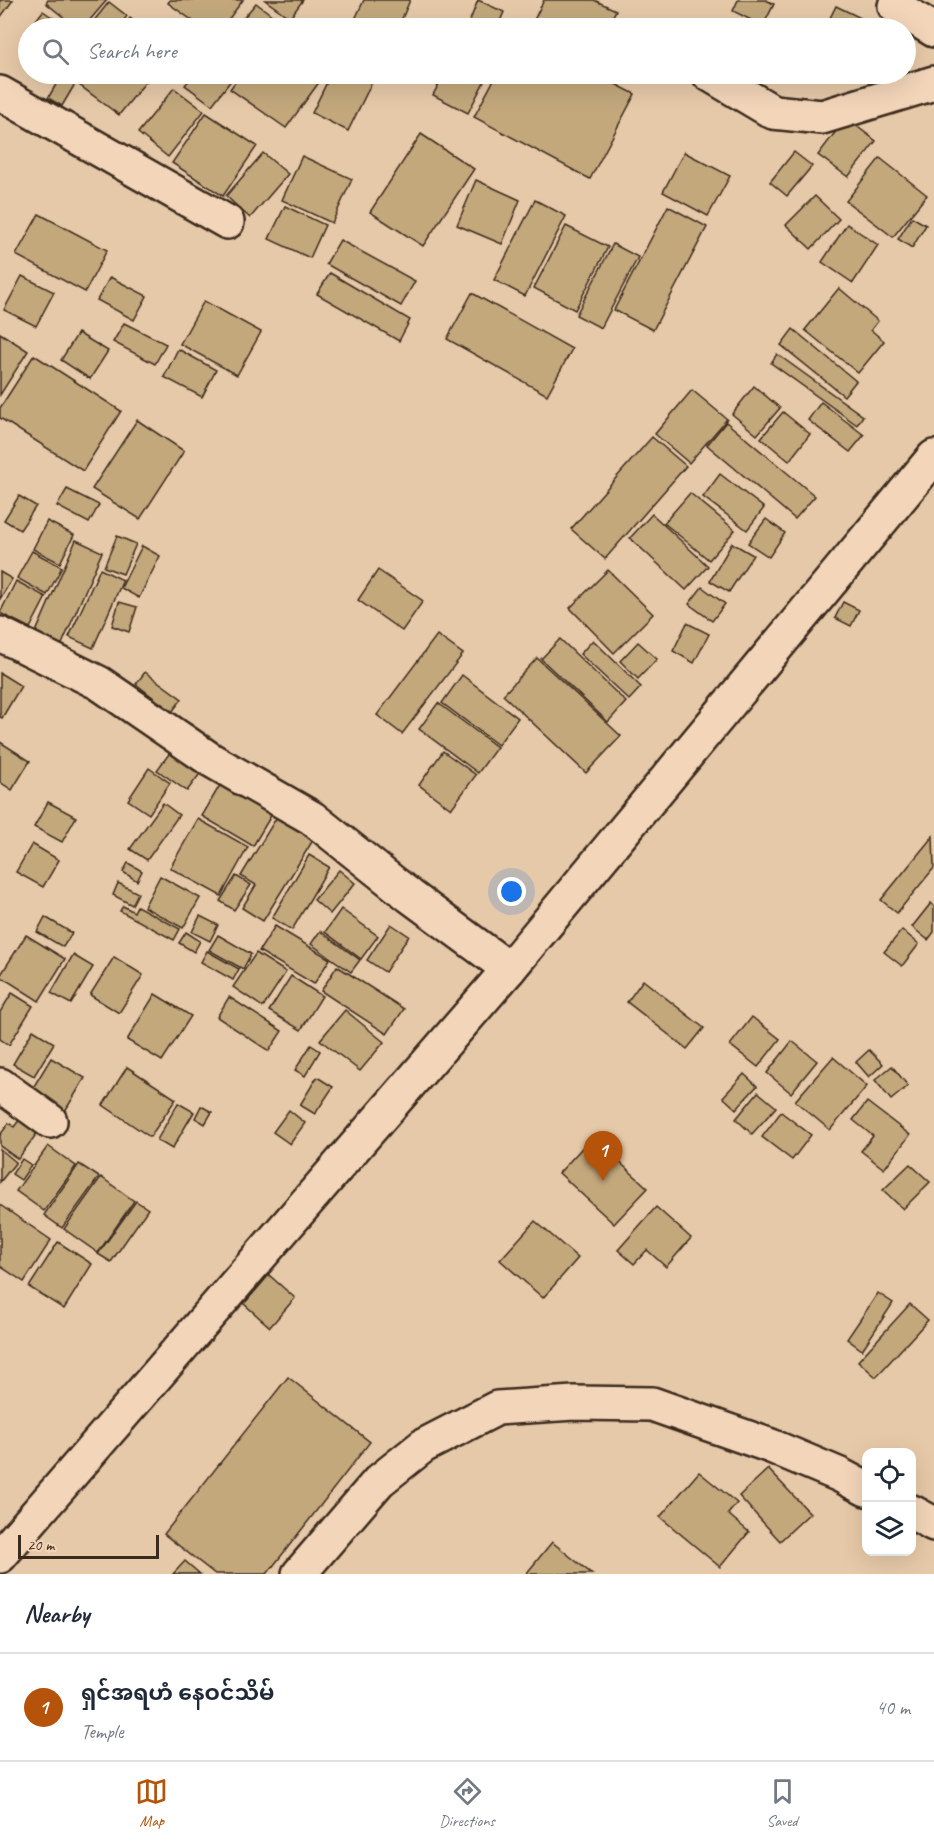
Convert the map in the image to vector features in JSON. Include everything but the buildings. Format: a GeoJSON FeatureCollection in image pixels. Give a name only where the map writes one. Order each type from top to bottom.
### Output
{"type":"FeatureCollection","features":[{"type":"Feature","properties":{"kind":"street"},"geometry":{"type":"LineString","coordinates":[[895,6],[914,18]]}},
{"type":"Feature","properties":{"kind":"street"},"geometry":{"type":"LineString","coordinates":[[916,19],[934,30]]}},
{"type":"Feature","properties":{"kind":"street"},"geometry":{"type":"LineString","coordinates":[[726,84],[773,111],[822,117],[934,83]]}},
{"type":"Feature","properties":{"kind":"street"},"geometry":{"type":"LineString","coordinates":[[0,93],[227,222]]}},
{"type":"Feature","properties":{"kind":"street"},"geometry":{"type":"LineString","coordinates":[[0,1556],[509,969],[934,457]]}},
{"type":"Feature","properties":{"kind":"street"},"geometry":{"type":"LineString","coordinates":[[0,634],[99,683],[211,760],[312,818],[410,896],[509,969]]}},
{"type":"Feature","properties":{"kind":"street"},"geometry":{"type":"LineString","coordinates":[[0,1085],[50,1121]]}},
{"type":"Feature","properties":{"kind":"street"},"geometry":{"type":"LineString","coordinates":[[299,1574],[379,1481],[423,1446],[497,1408],[574,1403],[652,1404],[771,1446],[862,1486]]}},
{"type":"Feature","properties":{"kind":"street"},"geometry":{"type":"LineString","coordinates":[[916,1514],[934,1524]]}},
{"type":"Feature","properties":{"kind":"place","name":"ရှင်အရဟံ နေဝင်သိမ်"},"geometry":{"type":"Point","coordinates":[603,1181]}}]}
